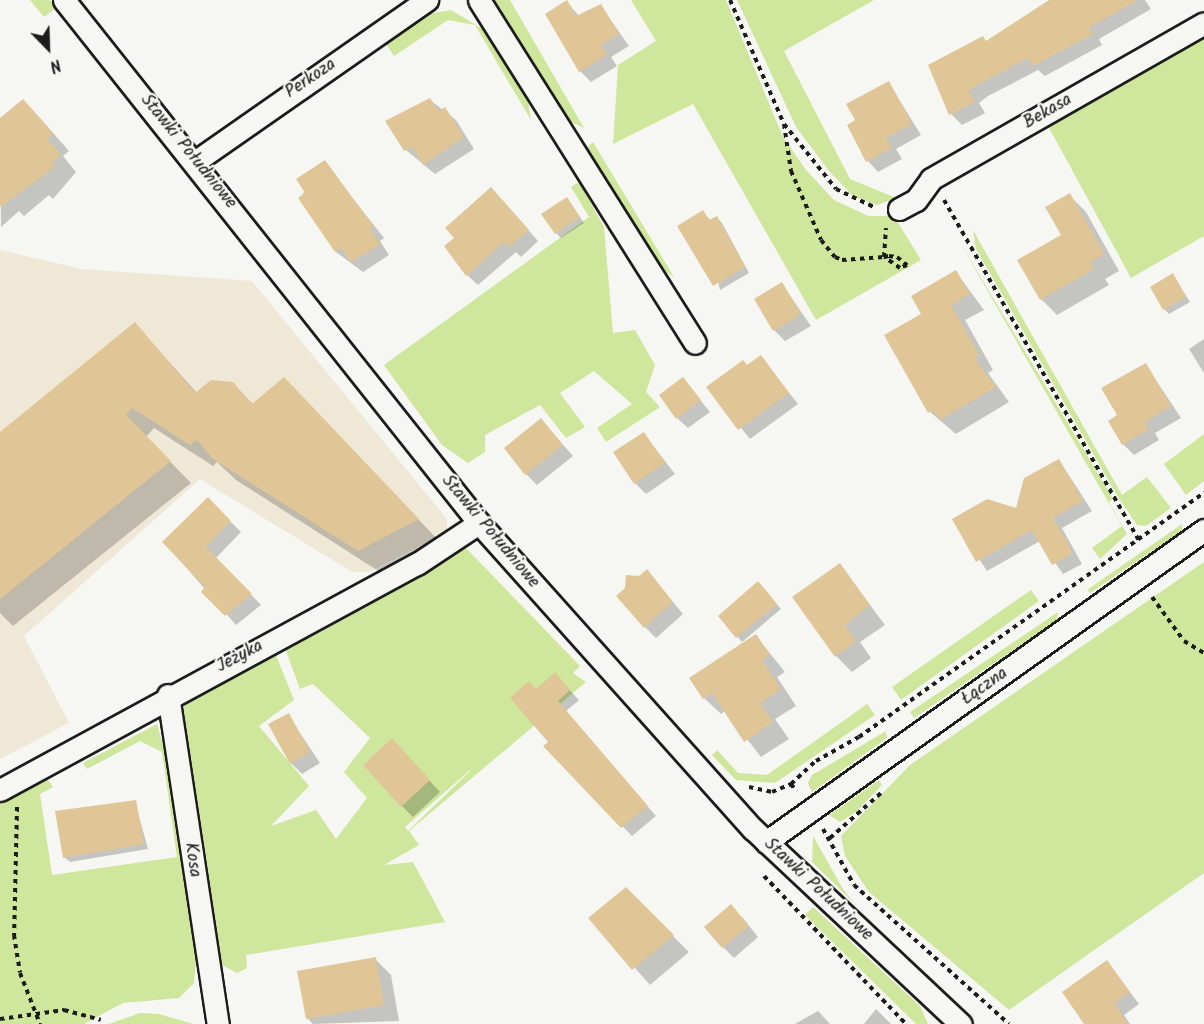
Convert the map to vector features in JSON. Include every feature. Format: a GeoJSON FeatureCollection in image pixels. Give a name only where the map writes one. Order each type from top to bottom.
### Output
{"type":"FeatureCollection","features":[{"type":"Feature","properties":{"kind":"street","name":"Stawki Południowe"},"geometry":{"type":"LineString","coordinates":[[64,0],[196,161],[479,523],[766,842],[961,1024]]}},
{"type":"Feature","properties":{"kind":"street","name":"Perkoza"},"geometry":{"type":"LineString","coordinates":[[196,161],[428,0]]}},
{"type":"Feature","properties":{"kind":"street"},"geometry":{"type":"LineString","coordinates":[[479,0],[695,343]]}},
{"type":"Feature","properties":{"kind":"street","name":"Bekasa"},"geometry":{"type":"LineString","coordinates":[[899,209],[916,200],[931,179],[1204,22]]}},
{"type":"Feature","properties":{"kind":"street","name":"Jeżyka"},"geometry":{"type":"LineString","coordinates":[[9,785],[168,695],[417,564],[479,523]]}},
{"type":"Feature","properties":{"kind":"street","name":"Łączna"},"geometry":{"type":"LineString","coordinates":[[766,842],[1139,579],[1204,530]]}},
{"type":"Feature","properties":{"kind":"street","name":"Kosa"},"geometry":{"type":"LineString","coordinates":[[168,695],[218,1024]]}},
{"type":"Feature","properties":{"kind":"path"},"geometry":{"type":"LineString","coordinates":[[730,0],[784,124],[792,171],[827,250],[842,260],[884,257],[897,257],[907,266],[900,268],[884,257],[882,238],[899,209],[866,207],[836,189],[784,124]]}},
{"type":"Feature","properties":{"kind":"path"},"geometry":{"type":"LineString","coordinates":[[931,179],[1139,541]]}},
{"type":"Feature","properties":{"kind":"path"},"geometry":{"type":"LineString","coordinates":[[740,785],[772,792],[791,784],[816,761],[1139,541],[1204,492]]}},
{"type":"Feature","properties":{"kind":"path"},"geometry":{"type":"LineString","coordinates":[[1139,579],[1184,641],[1204,654]]}},
{"type":"Feature","properties":{"kind":"path"},"geometry":{"type":"LineString","coordinates":[[791,784],[830,838],[854,885],[1009,1024]]}},
{"type":"Feature","properties":{"kind":"path"},"geometry":{"type":"LineString","coordinates":[[9,785],[14,935],[40,1024]]}},
{"type":"Feature","properties":{"kind":"path"},"geometry":{"type":"LineString","coordinates":[[830,838],[858,817]]}},
{"type":"Feature","properties":{"kind":"path"},"geometry":{"type":"LineString","coordinates":[[0,1019],[35,1011],[81,1011],[101,1020]]}},
{"type":"Feature","properties":{"kind":"shaded area"},"geometry":{"type":"Polygon","coordinates":[[[0,250],[82,269],[252,281],[447,519],[447,532],[369,572],[352,572],[200,479],[24,636],[69,723],[0,759],[0,250]]]}},
{"type":"Feature","properties":{"kind":"green space"},"geometry":{"type":"Polygon","coordinates":[[[30,0],[50,0],[57,7],[44,17],[30,0]]]}},
{"type":"Feature","properties":{"kind":"green space"},"geometry":{"type":"Polygon","coordinates":[[[495,0],[510,0],[584,128],[567,120],[495,0]]]}},
{"type":"Feature","properties":{"kind":"green space"},"geometry":{"type":"Polygon","coordinates":[[[631,0],[726,0],[783,137],[806,170],[834,200],[868,216],[894,216],[921,260],[816,320],[693,104],[613,144],[618,65],[656,41],[631,0]]]}},
{"type":"Feature","properties":{"kind":"green space"},"geometry":{"type":"Polygon","coordinates":[[[737,0],[874,0],[784,51],[850,179],[896,198],[877,205],[853,196],[829,171],[796,127],[737,0]]]}},
{"type":"Feature","properties":{"kind":"green space"},"geometry":{"type":"Polygon","coordinates":[[[451,10],[491,34],[528,102],[531,120],[475,25],[448,20],[394,56],[382,38],[416,16],[451,10]]]}},
{"type":"Feature","properties":{"kind":"green space"},"geometry":{"type":"Polygon","coordinates":[[[1204,38],[1204,236],[1131,278],[1048,126],[1204,38]]]}},
{"type":"Feature","properties":{"kind":"green space"},"geometry":{"type":"Polygon","coordinates":[[[593,142],[674,277],[658,267],[590,158],[586,149],[593,142]]]}},
{"type":"Feature","properties":{"kind":"green space"},"geometry":{"type":"Polygon","coordinates":[[[579,182],[604,227],[613,333],[635,330],[655,365],[646,392],[660,407],[606,442],[597,428],[632,404],[594,371],[560,393],[585,427],[566,438],[540,405],[485,435],[485,452],[468,463],[442,445],[384,365],[589,217],[571,187],[579,182]]]}},
{"type":"Feature","properties":{"kind":"green space"},"geometry":{"type":"Polygon","coordinates":[[[973,230],[1122,495],[1147,477],[1171,508],[1146,526],[1137,525],[1118,497],[976,249],[973,230]]]}},
{"type":"Feature","properties":{"kind":"green space"},"geometry":{"type":"Polygon","coordinates":[[[958,239],[1113,499],[1109,502],[1127,534],[1100,559],[1092,548],[1122,526],[958,239]]]}},
{"type":"Feature","properties":{"kind":"green space"},"geometry":{"type":"Polygon","coordinates":[[[1204,434],[1204,481],[1186,495],[1164,464],[1204,434]]]}},
{"type":"Feature","properties":{"kind":"green space"},"geometry":{"type":"Polygon","coordinates":[[[1182,524],[1182,531],[1090,593],[1087,590],[1182,524]]]}},
{"type":"Feature","properties":{"kind":"green space"},"geometry":{"type":"Polygon","coordinates":[[[464,546],[580,666],[573,673],[586,682],[409,831],[419,845],[384,865],[413,862],[445,922],[246,955],[247,968],[237,973],[222,965],[209,943],[179,712],[200,690],[274,650],[294,700],[259,726],[309,786],[271,826],[316,810],[336,839],[367,798],[344,772],[370,738],[313,684],[300,689],[283,643],[464,546]],[[471,770],[405,827],[408,831],[471,770]]]}},
{"type":"Feature","properties":{"kind":"green space"},"geometry":{"type":"Polygon","coordinates":[[[1204,562],[1204,873],[1009,1010],[869,892],[845,856],[841,836],[910,765],[1204,562]]]}},
{"type":"Feature","properties":{"kind":"green space"},"geometry":{"type":"Polygon","coordinates":[[[1031,590],[1039,601],[901,700],[892,687],[1031,590]]]}},
{"type":"Feature","properties":{"kind":"green space"},"geometry":{"type":"Polygon","coordinates":[[[1058,612],[1057,620],[914,718],[910,712],[1058,612]]]}},
{"type":"Feature","properties":{"kind":"green space"},"geometry":{"type":"Polygon","coordinates":[[[867,704],[875,715],[775,783],[736,780],[712,755],[717,750],[738,773],[767,775],[867,704]]]}},
{"type":"Feature","properties":{"kind":"green space"},"geometry":{"type":"Polygon","coordinates":[[[157,724],[175,788],[197,952],[194,983],[179,998],[123,1003],[84,1024],[0,1024],[0,799],[44,775],[53,787],[40,794],[52,875],[177,857],[162,752],[140,741],[87,769],[83,763],[157,724]]]}},
{"type":"Feature","properties":{"kind":"green space"},"geometry":{"type":"Polygon","coordinates":[[[886,731],[887,738],[812,792],[808,783],[812,775],[886,731]]]}},
{"type":"Feature","properties":{"kind":"green space"},"geometry":{"type":"Polygon","coordinates":[[[879,780],[882,785],[856,812],[840,822],[829,815],[879,780]]]}},
{"type":"Feature","properties":{"kind":"green space"},"geometry":{"type":"Polygon","coordinates":[[[813,836],[843,889],[855,904],[812,862],[813,836]]]}},
{"type":"Feature","properties":{"kind":"green space"},"geometry":{"type":"Polygon","coordinates":[[[813,907],[920,1006],[928,1024],[916,1024],[805,915],[813,907]]]}},
{"type":"Feature","properties":{"kind":"green space"},"geometry":{"type":"Polygon","coordinates":[[[140,1013],[159,1014],[193,1024],[109,1024],[140,1013]]]}},
{"type":"Feature","properties":{"kind":"building"},"geometry":{"type":"Polygon","coordinates":[[[567,0],[576,16],[601,4],[619,34],[601,45],[607,55],[579,72],[545,14],[567,0]]]}},
{"type":"Feature","properties":{"kind":"building"},"geometry":{"type":"Polygon","coordinates":[[[1049,0],[1138,0],[1089,28],[1093,34],[1033,66],[1028,58],[977,85],[969,91],[975,102],[949,115],[928,65],[983,36],[986,41],[1049,0]]]}},
{"type":"Feature","properties":{"kind":"building"},"geometry":{"type":"Polygon","coordinates":[[[889,81],[912,124],[886,138],[892,148],[866,162],[847,125],[855,120],[846,104],[889,81]]]}},
{"type":"Feature","properties":{"kind":"building"},"geometry":{"type":"Polygon","coordinates":[[[430,98],[439,111],[445,107],[464,137],[423,165],[412,147],[404,151],[385,121],[430,98]]]}},
{"type":"Feature","properties":{"kind":"building"},"geometry":{"type":"Polygon","coordinates":[[[23,99],[54,134],[47,139],[61,155],[52,163],[55,167],[0,207],[0,118],[23,99]]]}},
{"type":"Feature","properties":{"kind":"building"},"geometry":{"type":"Polygon","coordinates":[[[325,160],[374,227],[370,229],[380,244],[351,262],[341,248],[335,252],[298,198],[305,193],[296,179],[325,160]]]}},
{"type":"Feature","properties":{"kind":"building"},"geometry":{"type":"Polygon","coordinates":[[[491,187],[529,230],[509,247],[504,242],[466,276],[444,246],[454,238],[445,228],[491,187]]]}},
{"type":"Feature","properties":{"kind":"building"},"geometry":{"type":"Polygon","coordinates":[[[1070,193],[1104,254],[1090,262],[1094,269],[1040,300],[1017,260],[1061,235],[1045,207],[1070,193]]]}},
{"type":"Feature","properties":{"kind":"building"},"geometry":{"type":"Polygon","coordinates":[[[567,197],[580,217],[555,234],[541,214],[567,197]]]}},
{"type":"Feature","properties":{"kind":"building"},"geometry":{"type":"Polygon","coordinates":[[[703,210],[709,220],[717,216],[745,267],[713,286],[677,226],[703,210]]]}},
{"type":"Feature","properties":{"kind":"building"},"geometry":{"type":"Polygon","coordinates":[[[956,270],[970,294],[951,305],[979,355],[974,358],[996,387],[940,420],[933,410],[928,413],[884,335],[921,314],[911,296],[956,270]]]}},
{"type":"Feature","properties":{"kind":"building"},"geometry":{"type":"Polygon","coordinates":[[[1173,273],[1186,297],[1163,310],[1150,287],[1173,273]]]}},
{"type":"Feature","properties":{"kind":"building"},"geometry":{"type":"Polygon","coordinates":[[[782,282],[801,314],[773,331],[754,299],[782,282]]]}},
{"type":"Feature","properties":{"kind":"building"},"geometry":{"type":"Polygon","coordinates":[[[135,322],[195,393],[211,380],[233,382],[252,404],[284,377],[419,519],[358,551],[213,459],[197,440],[190,445],[132,408],[126,415],[171,461],[0,599],[0,432],[135,322]]]}},
{"type":"Feature","properties":{"kind":"building"},"geometry":{"type":"Polygon","coordinates":[[[761,355],[789,393],[738,430],[706,387],[743,360],[747,365],[761,355]]]}},
{"type":"Feature","properties":{"kind":"building"},"geometry":{"type":"Polygon","coordinates":[[[1146,363],[1171,406],[1145,422],[1149,429],[1122,445],[1108,421],[1117,415],[1101,388],[1146,363]]]}},
{"type":"Feature","properties":{"kind":"building"},"geometry":{"type":"Polygon","coordinates":[[[683,377],[701,400],[676,419],[659,395],[683,377]]]}},
{"type":"Feature","properties":{"kind":"building"},"geometry":{"type":"Polygon","coordinates":[[[541,418],[563,445],[525,475],[504,448],[541,418]]]}},
{"type":"Feature","properties":{"kind":"building"},"geometry":{"type":"Polygon","coordinates":[[[644,432],[665,463],[634,484],[613,452],[644,432]]]}},
{"type":"Feature","properties":{"kind":"building"},"geometry":{"type":"Polygon","coordinates":[[[1059,459],[1083,501],[1053,518],[1073,553],[1052,565],[1032,530],[976,562],[952,519],[987,499],[1016,508],[1024,478],[1059,459]]]}},
{"type":"Feature","properties":{"kind":"building"},"geometry":{"type":"Polygon","coordinates":[[[208,497],[231,521],[206,547],[252,594],[225,616],[201,592],[205,587],[162,542],[208,497]]]}},
{"type":"Feature","properties":{"kind":"building"},"geometry":{"type":"Polygon","coordinates":[[[840,563],[870,605],[845,625],[856,641],[835,657],[792,597],[840,563]]]}},
{"type":"Feature","properties":{"kind":"building"},"geometry":{"type":"Polygon","coordinates":[[[647,569],[673,602],[644,628],[616,596],[625,588],[626,575],[639,576],[647,569]]]}},
{"type":"Feature","properties":{"kind":"building"},"geometry":{"type":"Polygon","coordinates":[[[758,581],[777,604],[736,638],[718,616],[758,581]]]}},
{"type":"Feature","properties":{"kind":"building"},"geometry":{"type":"Polygon","coordinates":[[[756,634],[770,655],[762,660],[781,689],[760,703],[773,722],[744,742],[712,693],[703,699],[689,678],[756,634]]]}},
{"type":"Feature","properties":{"kind":"building"},"geometry":{"type":"Polygon","coordinates":[[[555,672],[570,690],[558,701],[648,806],[621,828],[543,746],[548,742],[510,698],[529,681],[536,689],[555,672]]]}},
{"type":"Feature","properties":{"kind":"building"},"geometry":{"type":"Polygon","coordinates":[[[289,713],[310,752],[290,764],[268,724],[289,713]]]}},
{"type":"Feature","properties":{"kind":"building"},"geometry":{"type":"Polygon","coordinates":[[[392,738],[430,780],[401,807],[363,765],[392,738]]]}},
{"type":"Feature","properties":{"kind":"building"},"geometry":{"type":"Polygon","coordinates":[[[136,800],[144,844],[63,858],[55,811],[136,800]]]}},
{"type":"Feature","properties":{"kind":"building"},"geometry":{"type":"Polygon","coordinates":[[[626,887],[674,935],[632,970],[588,918],[626,887]]]}},
{"type":"Feature","properties":{"kind":"building"},"geometry":{"type":"Polygon","coordinates":[[[731,904],[749,926],[722,948],[704,927],[731,904]]]}},
{"type":"Feature","properties":{"kind":"building"},"geometry":{"type":"Polygon","coordinates":[[[376,957],[384,1005],[306,1019],[297,971],[376,957]]]}},
{"type":"Feature","properties":{"kind":"building"},"geometry":{"type":"Polygon","coordinates":[[[1107,960],[1130,992],[1114,1003],[1128,1024],[1084,1024],[1062,992],[1107,960]]]}}]}
